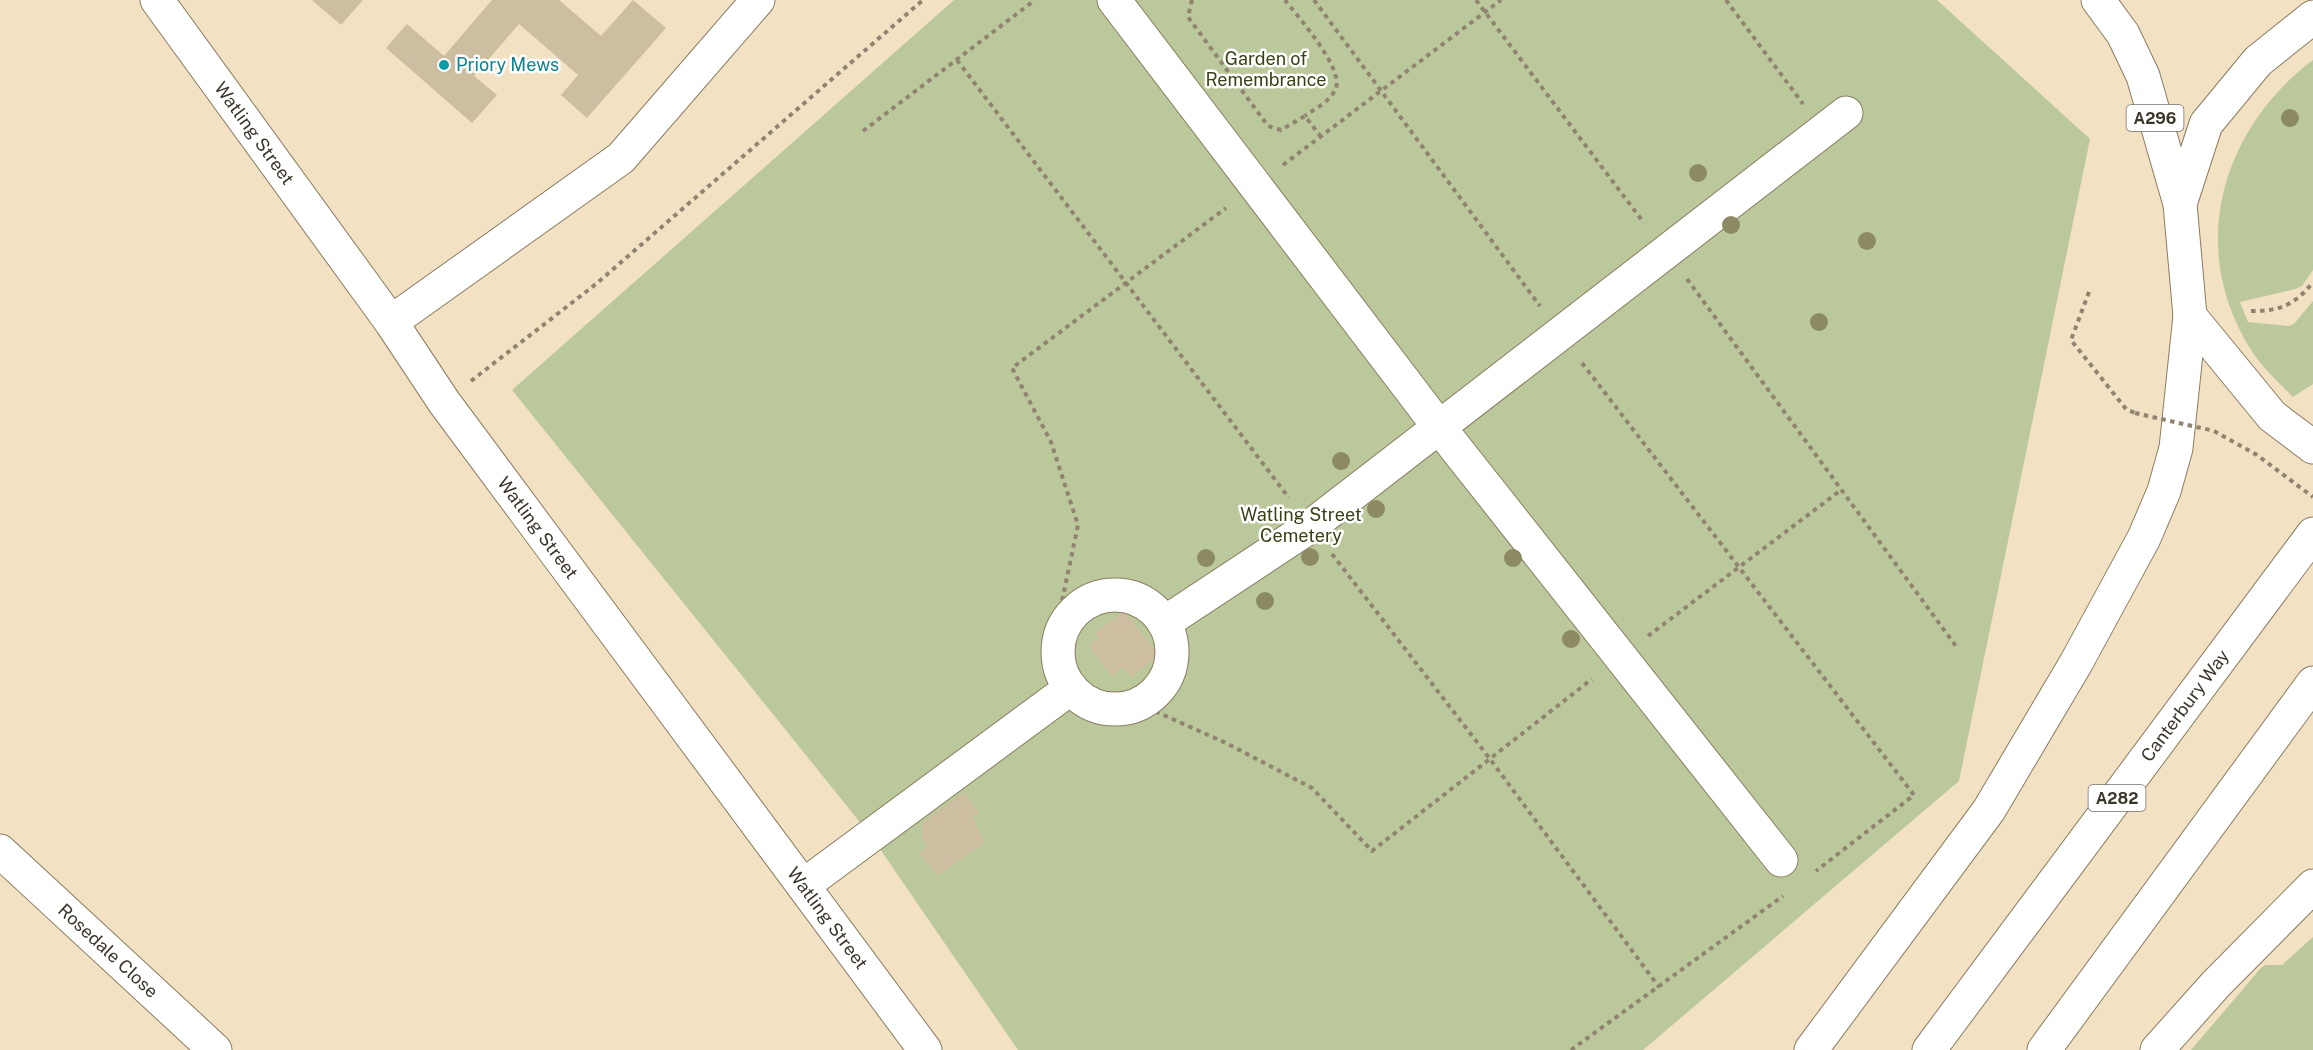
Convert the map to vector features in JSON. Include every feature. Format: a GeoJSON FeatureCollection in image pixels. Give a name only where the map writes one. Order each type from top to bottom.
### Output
{"type":"FeatureCollection","features":[{"type":"Feature","properties":{"kind":"main road","name":"Watling Street"},"geometry":{"type":"LineString","coordinates":[[157,0],[391,322],[444,402],[925,1050]]}},
{"type":"Feature","properties":{"kind":"main road"},"geometry":{"type":"LineString","coordinates":[[391,322],[621,158],[758,0]]}},
{"type":"Feature","properties":{"kind":"main road"},"geometry":{"type":"LineString","coordinates":[[1114,0],[1439,427],[1781,860]]}},
{"type":"Feature","properties":{"kind":"main road","name":"A296"},"geometry":{"type":"LineString","coordinates":[[2098,0],[2123,34],[2143,76],[2180,204]]}},
{"type":"Feature","properties":{"kind":"main road"},"geometry":{"type":"LineString","coordinates":[[1811,1050],[1989,810],[2076,663],[2144,538],[2164,491],[2176,448],[2190,316],[2180,204],[2205,124],[2258,61],[2313,16]]}},
{"type":"Feature","properties":{"kind":"main road"},"geometry":{"type":"LineString","coordinates":[[1164,623],[1311,526],[1835,122]]}},
{"type":"Feature","properties":{"kind":"main road"},"geometry":{"type":"LineString","coordinates":[[2190,316],[2272,416],[2313,447]]}},
{"type":"Feature","properties":{"kind":"main road","name":"Canterbury Way"},"geometry":{"type":"LineString","coordinates":[[1929,1050],[2313,534]]}},
{"type":"Feature","properties":{"kind":"main road"},"geometry":{"type":"LineString","coordinates":[[1103,595],[1121,595],[1138,599],[1160,615],[1164,623],[1172,641],[1170,669],[1161,686],[1139,704],[1120,709],[1100,707],[1082,699],[1071,688],[1060,670],[1059,636],[1067,620],[1079,607],[1103,595]]}},
{"type":"Feature","properties":{"kind":"main road"},"geometry":{"type":"LineString","coordinates":[[2044,1050],[2313,683]]}},
{"type":"Feature","properties":{"kind":"main road"},"geometry":{"type":"LineString","coordinates":[[804,885],[1071,688]]}},
{"type":"Feature","properties":{"kind":"main road","name":"Rosedale Close"},"geometry":{"type":"LineString","coordinates":[[0,851],[215,1050]]}},
{"type":"Feature","properties":{"kind":"main road"},"geometry":{"type":"LineString","coordinates":[[2157,1050],[2216,984],[2313,886]]}},
{"type":"Feature","properties":{"kind":"path"},"geometry":{"type":"LineString","coordinates":[[444,402],[596,284],[923,0]]}},
{"type":"Feature","properties":{"kind":"path"},"geometry":{"type":"LineString","coordinates":[[863,131],[1035,0]]}},
{"type":"Feature","properties":{"kind":"path"},"geometry":{"type":"LineString","coordinates":[[1192,0],[1188,17],[1268,126],[1281,130],[1330,98],[1337,86],[1335,68],[1285,0]]}},
{"type":"Feature","properties":{"kind":"path"},"geometry":{"type":"LineString","coordinates":[[1314,0],[1560,334],[1914,795],[1805,879],[1781,860]]}},
{"type":"Feature","properties":{"kind":"path"},"geometry":{"type":"LineString","coordinates":[[1476,0],[1666,252],[1958,649]]}},
{"type":"Feature","properties":{"kind":"path"},"geometry":{"type":"LineString","coordinates":[[1058,654],[1058,625],[1078,525],[1051,442],[1012,368],[1502,0]]}},
{"type":"Feature","properties":{"kind":"path"},"geometry":{"type":"LineString","coordinates":[[1726,0],[1835,122]]}},
{"type":"Feature","properties":{"kind":"path"},"geometry":{"type":"LineString","coordinates":[[1305,116],[1321,136]]}},
{"type":"Feature","properties":{"kind":"path"},"geometry":{"type":"LineString","coordinates":[[2251,311],[2284,308],[2300,298],[2313,282]]}},
{"type":"Feature","properties":{"kind":"path"},"geometry":{"type":"LineString","coordinates":[[2089,292],[2071,340],[2126,409],[2135,414],[2210,430],[2257,455],[2313,497]]}},
{"type":"Feature","properties":{"kind":"path"},"geometry":{"type":"LineString","coordinates":[[1139,704],[1226,743],[1312,788],[1372,851],[1621,656],[1841,490]]}},
{"type":"Feature","properties":{"kind":"path"},"geometry":{"type":"LineString","coordinates":[[1571,1050],[1787,893]]}},
{"type":"Feature","properties":{"kind":"green space","name":"Watling Street Cemetery"},"geometry":{"type":"Polygon","coordinates":[[[954,0],[1937,0],[2090,139],[1959,781],[1643,1050],[1018,1050],[871,836],[512,390],[954,0]]]}},
{"type":"Feature","properties":{"kind":"green space"},"geometry":{"type":"Polygon","coordinates":[[[2313,60],[2313,270],[2302,286],[2240,302],[2248,322],[2289,326],[2294,324],[2313,301],[2313,384],[2293,397],[2257,359],[2233,314],[2221,274],[2218,234],[2223,195],[2235,157],[2255,121],[2281,89],[2313,60]]]}},
{"type":"Feature","properties":{"kind":"green space"},"geometry":{"type":"Polygon","coordinates":[[[2313,937],[2313,1050],[2191,1050],[2261,968],[2266,965],[2282,965],[2313,937]]]}},
{"type":"Feature","properties":{"kind":"building"},"geometry":{"type":"Polygon","coordinates":[[[312,0],[363,0],[341,25],[312,0]]]}},
{"type":"Feature","properties":{"kind":"building","name":"Priory Mews"},"geometry":{"type":"Polygon","coordinates":[[[492,0],[559,0],[601,36],[633,0],[666,28],[587,118],[561,95],[578,75],[519,24],[474,76],[497,95],[472,123],[386,48],[407,24],[444,56],[492,0]]]}},
{"type":"Feature","properties":{"kind":"building"},"geometry":{"type":"Polygon","coordinates":[[[1124,611],[1159,654],[1131,677],[1123,667],[1112,676],[1089,646],[1099,638],[1095,633],[1124,611]]]}},
{"type":"Feature","properties":{"kind":"building"},"geometry":{"type":"Polygon","coordinates":[[[964,792],[979,812],[973,817],[984,843],[938,875],[919,854],[928,846],[922,838],[923,822],[964,792]]]}},
{"type":"Feature","properties":{"kind":"place","name":"Priory Mews"},"geometry":{"type":"Point","coordinates":[444,65]}},
{"type":"Feature","properties":{"kind":"park label","name":"Garden of Remembrance"},"geometry":{"type":"Point","coordinates":[1266,69]}}]}
